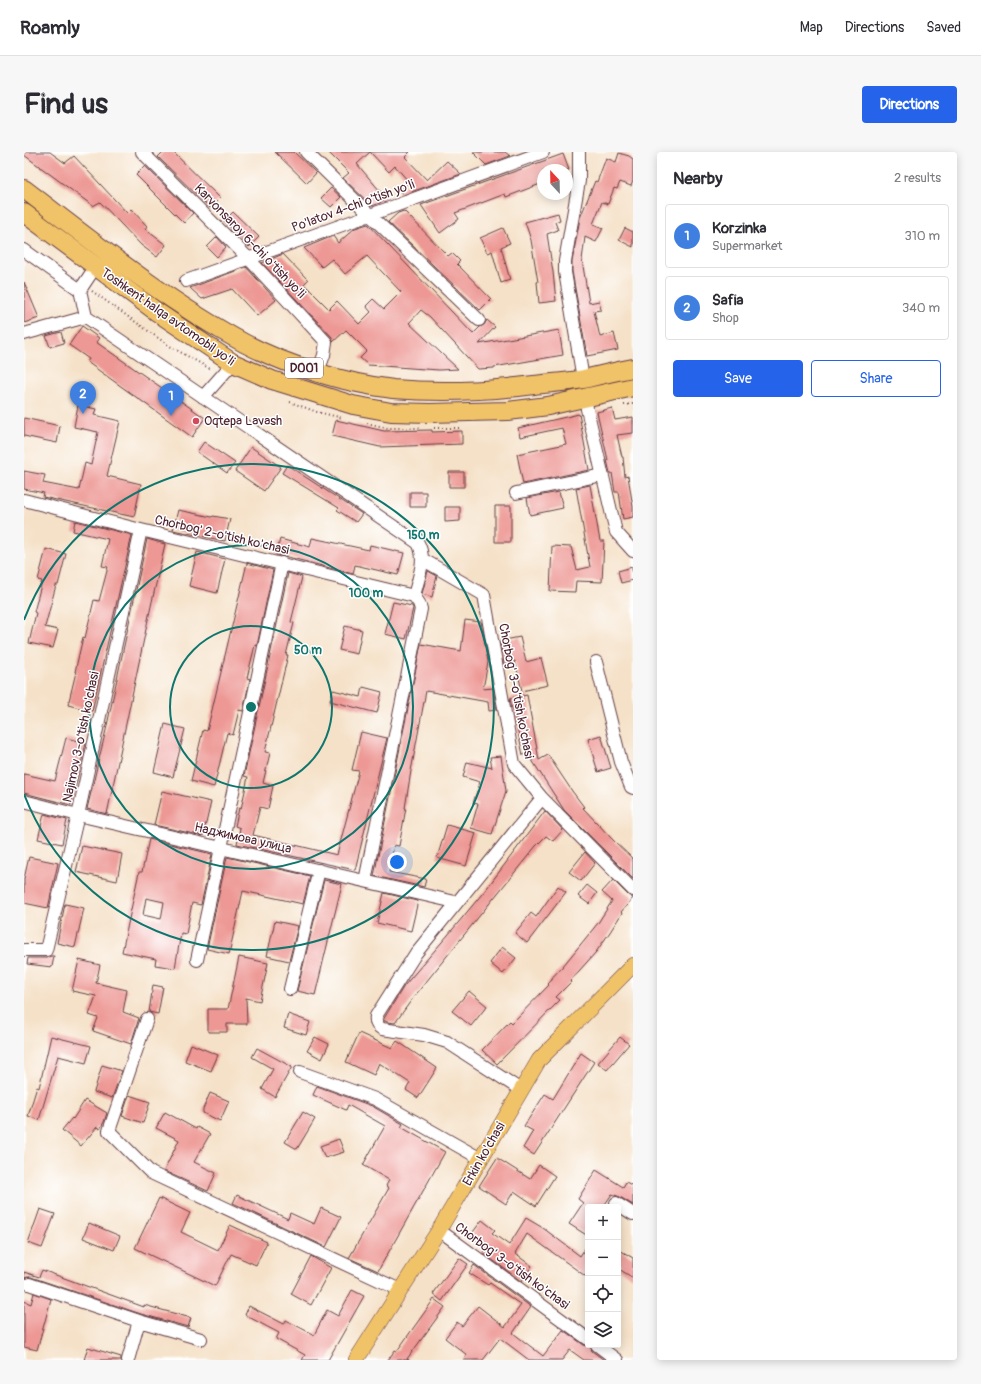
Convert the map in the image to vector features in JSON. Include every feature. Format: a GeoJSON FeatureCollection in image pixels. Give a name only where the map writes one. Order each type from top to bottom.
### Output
{"type":"FeatureCollection","features":[{"type":"Feature","properties":{"kind":"highway","name":"Toshkent halqa avtomobil yo'li"},"geometry":{"type":"LineString","coordinates":[[24,189],[167,296],[244,343],[284,361],[318,372],[394,389],[467,391],[583,379],[633,368]]}},
{"type":"Feature","properties":{"kind":"highway"},"geometry":{"type":"LineString","coordinates":[[26,215],[40,201]]}},
{"type":"Feature","properties":{"kind":"highway","name":"Toshkent halqa avtomobil yo'li"},"geometry":{"type":"LineString","coordinates":[[26,215],[158,312],[233,362],[272,380],[353,405],[391,412],[460,413],[508,411],[548,406],[633,388]]}},
{"type":"Feature","properties":{"kind":"main road","name":"Erkin ko'chasi"},"geometry":{"type":"LineString","coordinates":[[356,1360],[439,1230],[539,1060],[633,964]]}},
{"type":"Feature","properties":{"kind":"street","name":"Karvonsaroy 6-chi o'tish yo'li"},"geometry":{"type":"LineString","coordinates":[[142,152],[248,258],[326,342],[324,355],[318,372]]}},
{"type":"Feature","properties":{"kind":"street"},"geometry":{"type":"LineString","coordinates":[[306,152],[370,216],[479,320]]}},
{"type":"Feature","properties":{"kind":"street","name":"Po'latov 4-chi o'tish yo'li"},"geometry":{"type":"LineString","coordinates":[[186,281],[370,216],[527,154],[543,152]]}},
{"type":"Feature","properties":{"kind":"street"},"geometry":{"type":"LineString","coordinates":[[579,152],[579,181],[564,261],[583,379]]}},
{"type":"Feature","properties":{"kind":"street"},"geometry":{"type":"LineString","coordinates":[[24,250],[80,290],[86,317],[418,543],[423,554],[414,596],[421,609],[365,881]]}},
{"type":"Feature","properties":{"kind":"street"},"geometry":{"type":"LineString","coordinates":[[80,290],[96,266]]}},
{"type":"Feature","properties":{"kind":"street"},"geometry":{"type":"LineString","coordinates":[[24,334],[86,317]]}},
{"type":"Feature","properties":{"kind":"street"},"geometry":{"type":"LineString","coordinates":[[203,397],[233,362]]}},
{"type":"Feature","properties":{"kind":"street"},"geometry":{"type":"LineString","coordinates":[[586,397],[587,409],[616,532],[633,551]]}},
{"type":"Feature","properties":{"kind":"street"},"geometry":{"type":"LineString","coordinates":[[516,493],[602,475]]}},
{"type":"Feature","properties":{"kind":"street","name":"Chorbog' 2-o'tish ko'chasi"},"geometry":{"type":"LineString","coordinates":[[24,500],[414,596]]}},
{"type":"Feature","properties":{"kind":"street","name":"Najimov 3-o'tish ko'chasi"},"geometry":{"type":"LineString","coordinates":[[24,950],[46,950],[78,815],[141,530]]}},
{"type":"Feature","properties":{"kind":"street","name":"Chorbog' 3-o'tish ko'chasi"},"geometry":{"type":"LineString","coordinates":[[422,559],[484,594],[514,764],[542,798],[633,890]]}},
{"type":"Feature","properties":{"kind":"street"},"geometry":{"type":"LineString","coordinates":[[196,960],[282,564]]}},
{"type":"Feature","properties":{"kind":"street"},"geometry":{"type":"LineString","coordinates":[[596,662],[621,762],[631,788],[633,788]]}},
{"type":"Feature","properties":{"kind":"street"},"geometry":{"type":"LineString","coordinates":[[521,1090],[447,1042],[424,1035],[382,1029],[376,1024],[376,1016],[416,952],[455,902],[542,798]]}},
{"type":"Feature","properties":{"kind":"street","name":"Наджимова улица"},"geometry":{"type":"LineString","coordinates":[[24,801],[78,815],[455,902]]}},
{"type":"Feature","properties":{"kind":"street"},"geometry":{"type":"LineString","coordinates":[[290,989],[319,870]]}},
{"type":"Feature","properties":{"kind":"street"},"geometry":{"type":"LineString","coordinates":[[147,1019],[110,1131],[151,1174],[400,1290]]}},
{"type":"Feature","properties":{"kind":"street"},"geometry":{"type":"LineString","coordinates":[[300,1072],[375,1099],[481,1158]]}},
{"type":"Feature","properties":{"kind":"street"},"geometry":{"type":"LineString","coordinates":[[616,1203],[633,1214]]}},
{"type":"Feature","properties":{"kind":"street","name":"Chorbog' 3-o'tish ko'chasi"},"geometry":{"type":"LineString","coordinates":[[439,1230],[585,1337]]}},
{"type":"Feature","properties":{"kind":"street"},"geometry":{"type":"LineString","coordinates":[[29,1284],[139,1321],[201,1339]]}},
{"type":"Feature","properties":{"kind":"street"},"geometry":{"type":"LineString","coordinates":[[128,1360],[139,1321]]}},
{"type":"Feature","properties":{"kind":"street"},"geometry":{"type":"LineString","coordinates":[[600,1348],[617,1360]]}},
{"type":"Feature","properties":{"kind":"building"},"geometry":{"type":"Polygon","coordinates":[[[24,152],[50,152],[65,163],[74,156],[127,213],[131,209],[147,226],[145,229],[166,245],[157,257],[141,245],[100,202],[93,206],[24,155],[24,152]]]}},
{"type":"Feature","properties":{"kind":"building"},"geometry":{"type":"Polygon","coordinates":[[[163,152],[173,152],[220,198],[210,208],[158,157],[163,152]]]}},
{"type":"Feature","properties":{"kind":"building"},"geometry":{"type":"Polygon","coordinates":[[[275,152],[294,152],[316,173],[307,183],[275,152]]]}},
{"type":"Feature","properties":{"kind":"building"},"geometry":{"type":"Polygon","coordinates":[[[328,152],[370,152],[357,164],[386,198],[380,203],[372,206],[343,178],[349,173],[328,152]]]}},
{"type":"Feature","properties":{"kind":"building"},"geometry":{"type":"Polygon","coordinates":[[[370,152],[410,152],[405,157],[427,180],[447,161],[461,174],[403,195],[400,191],[409,182],[395,166],[389,172],[370,152]]]}},
{"type":"Feature","properties":{"kind":"building"},"geometry":{"type":"Polygon","coordinates":[[[473,152],[505,152],[510,156],[486,165],[473,152]]]}},
{"type":"Feature","properties":{"kind":"building"},"geometry":{"type":"Polygon","coordinates":[[[619,153],[633,159],[633,181],[631,186],[620,182],[617,189],[614,188],[608,204],[602,202],[593,224],[603,228],[596,242],[585,237],[582,260],[589,303],[599,301],[601,310],[594,311],[600,337],[614,333],[618,350],[587,356],[572,271],[572,262],[580,218],[595,181],[597,182],[606,158],[616,162],[619,153]]]}},
{"type":"Feature","properties":{"kind":"building"},"geometry":{"type":"Polygon","coordinates":[[[563,154],[567,164],[537,164],[537,185],[506,197],[505,194],[455,213],[459,219],[440,233],[421,205],[563,154]]]}},
{"type":"Feature","properties":{"kind":"building"},"geometry":{"type":"Polygon","coordinates":[[[145,166],[193,213],[184,223],[136,175],[145,166]]]}},
{"type":"Feature","properties":{"kind":"building"},"geometry":{"type":"Polygon","coordinates":[[[331,188],[341,197],[331,207],[321,198],[331,188]]]}},
{"type":"Feature","properties":{"kind":"building"},"geometry":{"type":"Polygon","coordinates":[[[404,211],[448,256],[452,253],[460,261],[457,264],[491,299],[480,310],[388,222],[398,213],[404,211]]]}},
{"type":"Feature","properties":{"kind":"building"},"geometry":{"type":"Polygon","coordinates":[[[233,212],[259,237],[249,247],[224,221],[233,212]]]}},
{"type":"Feature","properties":{"kind":"building"},"geometry":{"type":"Polygon","coordinates":[[[558,213],[560,220],[555,222],[558,230],[547,234],[556,301],[539,303],[538,282],[531,240],[525,222],[558,213]]]}},
{"type":"Feature","properties":{"kind":"building"},"geometry":{"type":"Polygon","coordinates":[[[368,224],[473,334],[484,325],[487,320],[495,327],[479,344],[559,330],[563,355],[494,368],[478,369],[430,317],[421,310],[409,323],[458,369],[439,370],[368,365],[360,358],[367,351],[346,330],[333,342],[332,337],[262,263],[283,254],[308,280],[304,284],[329,309],[337,301],[359,324],[371,312],[366,306],[373,299],[384,309],[401,292],[367,256],[345,274],[332,259],[322,267],[304,248],[333,236],[338,243],[355,228],[368,224]]]}},
{"type":"Feature","properties":{"kind":"building"},"geometry":{"type":"Polygon","coordinates":[[[503,228],[510,243],[501,247],[510,280],[501,283],[492,251],[487,253],[480,238],[503,228]]]}},
{"type":"Feature","properties":{"kind":"building"},"geometry":{"type":"Polygon","coordinates":[[[625,228],[633,232],[633,247],[619,240],[625,228]]]}},
{"type":"Feature","properties":{"kind":"building"},"geometry":{"type":"Polygon","coordinates":[[[217,237],[226,247],[217,257],[207,247],[217,237]]]}},
{"type":"Feature","properties":{"kind":"building"},"geometry":{"type":"Polygon","coordinates":[[[246,267],[276,300],[257,316],[232,289],[202,299],[190,288],[246,267]]]}},
{"type":"Feature","properties":{"kind":"building"},"geometry":{"type":"Polygon","coordinates":[[[24,282],[39,318],[24,323],[24,282]]]}},
{"type":"Feature","properties":{"kind":"building"},"geometry":{"type":"Polygon","coordinates":[[[82,326],[99,338],[96,342],[205,418],[192,437],[87,362],[89,359],[69,345],[82,326]]]}},
{"type":"Feature","properties":{"kind":"building"},"geometry":{"type":"Polygon","coordinates":[[[61,332],[64,343],[50,347],[46,336],[61,332]]]}},
{"type":"Feature","properties":{"kind":"building"},"geometry":{"type":"Polygon","coordinates":[[[78,405],[96,409],[94,415],[120,421],[107,476],[141,484],[134,517],[43,497],[44,493],[24,489],[24,471],[45,475],[43,483],[79,490],[85,463],[91,465],[98,432],[74,427],[78,405]]]}},
{"type":"Feature","properties":{"kind":"building"},"geometry":{"type":"Polygon","coordinates":[[[612,408],[615,420],[633,417],[633,433],[617,435],[623,457],[625,477],[628,476],[633,507],[633,517],[623,519],[619,492],[615,492],[612,473],[610,473],[597,412],[612,408]]]}},
{"type":"Feature","properties":{"kind":"building"},"geometry":{"type":"Polygon","coordinates":[[[579,414],[589,470],[523,484],[517,454],[566,444],[562,428],[520,437],[518,428],[579,414]]]}},
{"type":"Feature","properties":{"kind":"building"},"geometry":{"type":"Polygon","coordinates":[[[24,418],[60,426],[57,443],[24,436],[24,418]]]}},
{"type":"Feature","properties":{"kind":"building"},"geometry":{"type":"Polygon","coordinates":[[[336,420],[384,431],[462,431],[462,444],[380,447],[332,436],[336,420]]]}},
{"type":"Feature","properties":{"kind":"building"},"geometry":{"type":"Polygon","coordinates":[[[204,442],[235,463],[227,473],[197,452],[204,442]]]}},
{"type":"Feature","properties":{"kind":"building"},"geometry":{"type":"Polygon","coordinates":[[[251,447],[281,467],[264,491],[235,471],[251,447]]]}},
{"type":"Feature","properties":{"kind":"building"},"geometry":{"type":"Polygon","coordinates":[[[287,465],[362,514],[356,522],[337,510],[339,508],[282,473],[287,465]]]}},
{"type":"Feature","properties":{"kind":"building"},"geometry":{"type":"Polygon","coordinates":[[[449,472],[464,472],[464,487],[449,487],[449,472]]]}},
{"type":"Feature","properties":{"kind":"building"},"geometry":{"type":"Polygon","coordinates":[[[590,485],[600,541],[604,541],[602,582],[576,581],[575,592],[550,591],[552,546],[571,547],[577,570],[590,567],[576,488],[590,485]]]}},
{"type":"Feature","properties":{"kind":"building"},"geometry":{"type":"Polygon","coordinates":[[[410,492],[426,492],[426,507],[410,507],[410,492]]]}},
{"type":"Feature","properties":{"kind":"building"},"geometry":{"type":"Polygon","coordinates":[[[559,492],[563,508],[530,515],[527,498],[559,492]]]}},
{"type":"Feature","properties":{"kind":"building"},"geometry":{"type":"Polygon","coordinates":[[[495,506],[511,506],[511,542],[495,542],[495,506]]]}},
{"type":"Feature","properties":{"kind":"building"},"geometry":{"type":"Polygon","coordinates":[[[445,507],[460,507],[460,521],[445,522],[445,507]]]}},
{"type":"Feature","properties":{"kind":"building"},"geometry":{"type":"Polygon","coordinates":[[[178,510],[230,519],[225,541],[173,530],[178,510]]]}},
{"type":"Feature","properties":{"kind":"building"},"geometry":{"type":"Polygon","coordinates":[[[75,521],[132,535],[92,711],[68,705],[83,637],[85,638],[94,600],[99,601],[108,567],[102,566],[108,539],[73,531],[75,521]]]}},
{"type":"Feature","properties":{"kind":"building"},"geometry":{"type":"Polygon","coordinates":[[[312,538],[369,550],[370,545],[404,553],[398,575],[355,565],[353,574],[276,555],[280,539],[310,547],[312,538]]]}},
{"type":"Feature","properties":{"kind":"building"},"geometry":{"type":"Polygon","coordinates":[[[147,539],[165,544],[107,814],[87,809],[106,730],[147,539]]]}},
{"type":"Feature","properties":{"kind":"building"},"geometry":{"type":"Polygon","coordinates":[[[46,549],[66,554],[45,627],[58,630],[53,648],[29,643],[36,613],[34,612],[42,581],[38,580],[46,549]]]}},
{"type":"Feature","properties":{"kind":"building"},"geometry":{"type":"Polygon","coordinates":[[[197,552],[225,559],[217,593],[189,586],[197,552]]]}},
{"type":"Feature","properties":{"kind":"building"},"geometry":{"type":"Polygon","coordinates":[[[247,563],[273,570],[257,646],[255,645],[247,678],[250,679],[243,711],[239,710],[233,735],[227,733],[214,787],[191,781],[203,730],[207,731],[247,563]]]}},
{"type":"Feature","properties":{"kind":"building"},"geometry":{"type":"Polygon","coordinates":[[[632,567],[633,580],[621,583],[618,571],[632,567]]]}},
{"type":"Feature","properties":{"kind":"building"},"geometry":{"type":"Polygon","coordinates":[[[428,571],[437,576],[432,597],[422,594],[428,571]]]}},
{"type":"Feature","properties":{"kind":"building"},"geometry":{"type":"Polygon","coordinates":[[[288,573],[302,577],[291,622],[294,623],[286,655],[288,655],[265,752],[270,753],[263,783],[273,786],[268,809],[260,807],[253,835],[337,855],[359,771],[352,770],[361,732],[387,738],[355,870],[237,844],[240,828],[235,826],[239,808],[241,809],[248,777],[244,776],[288,573]]]}},
{"type":"Feature","properties":{"kind":"building"},"geometry":{"type":"Polygon","coordinates":[[[393,602],[412,606],[413,608],[406,639],[385,634],[393,602]]]}},
{"type":"Feature","properties":{"kind":"building"},"geometry":{"type":"Polygon","coordinates":[[[465,620],[481,622],[488,662],[483,689],[493,688],[497,710],[489,711],[488,702],[426,691],[399,846],[394,845],[389,872],[426,879],[424,887],[374,876],[421,644],[461,651],[465,620]]]}},
{"type":"Feature","properties":{"kind":"building"},"geometry":{"type":"Polygon","coordinates":[[[345,626],[362,630],[357,654],[339,650],[345,626]]]}},
{"type":"Feature","properties":{"kind":"building"},"geometry":{"type":"Polygon","coordinates":[[[520,637],[526,662],[541,658],[548,685],[522,691],[515,661],[504,664],[500,641],[520,637]]]}},
{"type":"Feature","properties":{"kind":"building"},"geometry":{"type":"Polygon","coordinates":[[[363,687],[382,692],[377,713],[330,701],[333,690],[361,697],[363,687]]]}},
{"type":"Feature","properties":{"kind":"building"},"geometry":{"type":"Polygon","coordinates":[[[527,695],[539,760],[548,755],[584,807],[583,808],[633,859],[633,879],[564,810],[528,754],[523,755],[510,698],[527,695]]]}},
{"type":"Feature","properties":{"kind":"building"},"geometry":{"type":"Polygon","coordinates":[[[165,724],[185,729],[173,777],[154,772],[165,724]]]}},
{"type":"Feature","properties":{"kind":"building"},"geometry":{"type":"Polygon","coordinates":[[[601,735],[611,768],[598,772],[588,739],[601,735]]]}},
{"type":"Feature","properties":{"kind":"building"},"geometry":{"type":"Polygon","coordinates":[[[66,738],[86,743],[71,805],[24,793],[24,774],[55,781],[66,738]]]}},
{"type":"Feature","properties":{"kind":"building"},"geometry":{"type":"Polygon","coordinates":[[[501,756],[506,791],[492,834],[471,828],[478,804],[473,803],[480,782],[463,777],[467,762],[492,768],[490,757],[501,756]]]}},
{"type":"Feature","properties":{"kind":"building"},"geometry":{"type":"Polygon","coordinates":[[[162,791],[211,802],[203,836],[154,825],[162,791]]]}},
{"type":"Feature","properties":{"kind":"building"},"geometry":{"type":"Polygon","coordinates":[[[545,811],[563,830],[553,841],[546,836],[536,846],[413,998],[395,1023],[383,1020],[404,986],[487,888],[545,811]]]}},
{"type":"Feature","properties":{"kind":"building"},"geometry":{"type":"Polygon","coordinates":[[[44,814],[67,820],[62,844],[38,839],[44,814]]]}},
{"type":"Feature","properties":{"kind":"building"},"geometry":{"type":"Polygon","coordinates":[[[447,825],[476,833],[466,866],[437,858],[447,825]]]}},
{"type":"Feature","properties":{"kind":"building"},"geometry":{"type":"Polygon","coordinates":[[[149,839],[212,854],[201,905],[192,903],[186,934],[181,933],[175,968],[155,965],[156,959],[122,952],[139,872],[142,872],[149,839]],[[146,898],[143,915],[161,919],[164,902],[146,898]]]}},
{"type":"Feature","properties":{"kind":"building"},"geometry":{"type":"Polygon","coordinates":[[[82,846],[122,854],[117,881],[76,872],[82,846]]]}},
{"type":"Feature","properties":{"kind":"building"},"geometry":{"type":"Polygon","coordinates":[[[585,852],[595,863],[581,881],[569,872],[585,852]]]}},
{"type":"Feature","properties":{"kind":"building"},"geometry":{"type":"Polygon","coordinates":[[[29,857],[58,863],[48,908],[24,903],[24,879],[29,857]]]}},
{"type":"Feature","properties":{"kind":"building"},"geometry":{"type":"Polygon","coordinates":[[[227,857],[310,876],[303,904],[243,891],[229,954],[207,949],[227,857]]]}},
{"type":"Feature","properties":{"kind":"building"},"geometry":{"type":"Polygon","coordinates":[[[324,880],[342,884],[315,995],[297,991],[324,880]]]}},
{"type":"Feature","properties":{"kind":"building"},"geometry":{"type":"Polygon","coordinates":[[[613,880],[633,898],[621,912],[622,913],[596,952],[570,981],[571,982],[556,997],[560,1000],[497,1064],[482,1050],[510,1021],[512,1023],[549,985],[547,983],[598,923],[612,901],[602,892],[613,880]]]}},
{"type":"Feature","properties":{"kind":"building"},"geometry":{"type":"Polygon","coordinates":[[[587,885],[597,893],[589,904],[578,896],[587,885]]]}},
{"type":"Feature","properties":{"kind":"building"},"geometry":{"type":"Polygon","coordinates":[[[558,886],[566,892],[527,943],[515,933],[531,913],[536,917],[558,886]]]}},
{"type":"Feature","properties":{"kind":"building"},"geometry":{"type":"Polygon","coordinates":[[[384,893],[418,901],[411,931],[377,923],[384,893]]]}},
{"type":"Feature","properties":{"kind":"building"},"geometry":{"type":"Polygon","coordinates":[[[65,904],[84,908],[75,947],[57,943],[65,904]]]}},
{"type":"Feature","properties":{"kind":"building"},"geometry":{"type":"Polygon","coordinates":[[[275,921],[298,926],[289,961],[267,956],[275,921]]]}},
{"type":"Feature","properties":{"kind":"building"},"geometry":{"type":"Polygon","coordinates":[[[502,947],[516,958],[503,974],[490,963],[502,947]]]}},
{"type":"Feature","properties":{"kind":"building"},"geometry":{"type":"Polygon","coordinates":[[[54,956],[52,967],[27,964],[28,958],[46,958],[54,956]]]}},
{"type":"Feature","properties":{"kind":"building"},"geometry":{"type":"Polygon","coordinates":[[[239,957],[268,963],[260,1001],[246,998],[247,1024],[227,1024],[227,1032],[208,1032],[208,1009],[228,1009],[239,957]]]}},
{"type":"Feature","properties":{"kind":"building"},"geometry":{"type":"Polygon","coordinates":[[[79,960],[100,965],[96,983],[127,990],[123,1012],[139,1018],[131,1044],[93,1031],[98,1018],[89,1015],[96,996],[72,991],[79,960]]]}},
{"type":"Feature","properties":{"kind":"building"},"geometry":{"type":"Polygon","coordinates":[[[153,985],[163,987],[158,1014],[149,1012],[153,985]]]}},
{"type":"Feature","properties":{"kind":"building"},"geometry":{"type":"Polygon","coordinates":[[[469,991],[487,1006],[471,1026],[452,1011],[469,991]]]}},
{"type":"Feature","properties":{"kind":"building"},"geometry":{"type":"Polygon","coordinates":[[[288,1014],[310,1022],[306,1035],[284,1028],[288,1014]]]}},
{"type":"Feature","properties":{"kind":"building"},"geometry":{"type":"Polygon","coordinates":[[[359,1033],[392,1048],[397,1041],[437,1068],[418,1098],[406,1090],[410,1083],[379,1063],[374,1075],[346,1062],[359,1033]]]}},
{"type":"Feature","properties":{"kind":"building"},"geometry":{"type":"Polygon","coordinates":[[[51,1036],[91,1046],[86,1063],[58,1056],[39,1120],[28,1116],[37,1087],[39,1088],[51,1036]]]}},
{"type":"Feature","properties":{"kind":"building"},"geometry":{"type":"Polygon","coordinates":[[[315,1037],[329,1044],[322,1059],[307,1051],[315,1037]]]}},
{"type":"Feature","properties":{"kind":"building"},"geometry":{"type":"Polygon","coordinates":[[[620,1037],[629,1044],[607,1070],[598,1063],[620,1037]]]}},
{"type":"Feature","properties":{"kind":"building"},"geometry":{"type":"Polygon","coordinates":[[[191,1044],[218,1055],[211,1071],[185,1061],[191,1044]]]}},
{"type":"Feature","properties":{"kind":"building"},"geometry":{"type":"Polygon","coordinates":[[[257,1048],[292,1067],[275,1097],[262,1089],[273,1069],[252,1057],[257,1048]]]}},
{"type":"Feature","properties":{"kind":"building"},"geometry":{"type":"Polygon","coordinates":[[[581,1053],[594,1062],[534,1155],[523,1148],[533,1131],[524,1126],[545,1094],[553,1099],[581,1053]]]}},
{"type":"Feature","properties":{"kind":"building"},"geometry":{"type":"Polygon","coordinates":[[[102,1065],[122,1071],[112,1098],[94,1092],[102,1065]]]}},
{"type":"Feature","properties":{"kind":"building"},"geometry":{"type":"Polygon","coordinates":[[[317,1086],[372,1106],[403,1124],[401,1127],[445,1152],[378,1271],[349,1258],[389,1188],[386,1186],[389,1180],[363,1165],[385,1126],[348,1105],[346,1110],[313,1095],[317,1086]]]}},
{"type":"Feature","properties":{"kind":"building"},"geometry":{"type":"Polygon","coordinates":[[[210,1093],[229,1101],[220,1121],[203,1113],[203,1109],[210,1093]]]}},
{"type":"Feature","properties":{"kind":"building"},"geometry":{"type":"Polygon","coordinates":[[[129,1095],[150,1102],[143,1123],[122,1116],[129,1095]]]}},
{"type":"Feature","properties":{"kind":"building"},"geometry":{"type":"Polygon","coordinates":[[[85,1100],[107,1113],[100,1129],[97,1127],[81,1146],[62,1130],[72,1118],[73,1119],[85,1100]]]}},
{"type":"Feature","properties":{"kind":"building"},"geometry":{"type":"Polygon","coordinates":[[[165,1112],[196,1129],[197,1127],[210,1134],[194,1162],[216,1173],[208,1191],[164,1171],[179,1140],[156,1128],[165,1112]]]}},
{"type":"Feature","properties":{"kind":"building"},"geometry":{"type":"Polygon","coordinates":[[[303,1112],[315,1119],[297,1149],[285,1142],[303,1112]]]}},
{"type":"Feature","properties":{"kind":"building"},"geometry":{"type":"Polygon","coordinates":[[[339,1139],[344,1152],[325,1158],[320,1146],[339,1139]]]}},
{"type":"Feature","properties":{"kind":"building"},"geometry":{"type":"Polygon","coordinates":[[[497,1158],[530,1179],[539,1165],[555,1176],[536,1206],[514,1191],[506,1204],[479,1186],[497,1158]]]}},
{"type":"Feature","properties":{"kind":"building"},"geometry":{"type":"Polygon","coordinates":[[[596,1170],[623,1187],[626,1182],[633,1186],[633,1205],[612,1194],[605,1204],[585,1204],[585,1234],[569,1224],[583,1203],[578,1199],[596,1170]]]}},
{"type":"Feature","properties":{"kind":"building"},"geometry":{"type":"Polygon","coordinates":[[[237,1195],[288,1219],[290,1213],[314,1224],[321,1208],[341,1217],[326,1247],[233,1203],[237,1195]]]}},
{"type":"Feature","properties":{"kind":"building"},"geometry":{"type":"Polygon","coordinates":[[[159,1198],[190,1213],[181,1232],[218,1250],[230,1225],[267,1242],[256,1265],[231,1254],[215,1286],[135,1248],[159,1198]]]}},
{"type":"Feature","properties":{"kind":"building"},"geometry":{"type":"Polygon","coordinates":[[[40,1209],[55,1214],[42,1248],[28,1243],[40,1209]]]}},
{"type":"Feature","properties":{"kind":"building"},"geometry":{"type":"Polygon","coordinates":[[[526,1218],[543,1228],[580,1256],[585,1248],[585,1276],[527,1234],[515,1254],[532,1266],[521,1281],[483,1253],[485,1247],[470,1236],[482,1220],[495,1230],[492,1233],[509,1245],[526,1218]]]}},
{"type":"Feature","properties":{"kind":"building"},"geometry":{"type":"Polygon","coordinates":[[[89,1223],[120,1236],[114,1250],[83,1238],[89,1223]]]}},
{"type":"Feature","properties":{"kind":"building"},"geometry":{"type":"Polygon","coordinates":[[[621,1251],[633,1258],[633,1278],[621,1270],[621,1251]]]}},
{"type":"Feature","properties":{"kind":"building"},"geometry":{"type":"Polygon","coordinates":[[[311,1256],[331,1268],[311,1305],[291,1294],[311,1256]]]}},
{"type":"Feature","properties":{"kind":"building"},"geometry":{"type":"Polygon","coordinates":[[[459,1258],[468,1264],[442,1301],[433,1294],[459,1258]]]}},
{"type":"Feature","properties":{"kind":"building"},"geometry":{"type":"Polygon","coordinates":[[[474,1265],[531,1307],[513,1333],[543,1356],[563,1330],[585,1345],[585,1348],[591,1348],[592,1351],[604,1360],[584,1360],[570,1350],[562,1360],[529,1360],[500,1338],[483,1360],[463,1360],[467,1355],[445,1338],[457,1322],[462,1326],[478,1306],[505,1327],[521,1305],[490,1283],[488,1285],[469,1273],[474,1265]]]}},
{"type":"Feature","properties":{"kind":"building"},"geometry":{"type":"Polygon","coordinates":[[[42,1270],[144,1307],[144,1305],[191,1318],[188,1327],[141,1314],[31,1277],[24,1278],[24,1272],[39,1277],[42,1270]]]}},
{"type":"Feature","properties":{"kind":"building"},"geometry":{"type":"Polygon","coordinates":[[[352,1290],[364,1296],[328,1360],[302,1360],[305,1355],[276,1339],[279,1333],[245,1315],[249,1306],[284,1324],[286,1320],[314,1335],[327,1310],[338,1316],[352,1290]]]}},
{"type":"Feature","properties":{"kind":"building"},"geometry":{"type":"Polygon","coordinates":[[[34,1293],[51,1299],[37,1350],[24,1347],[24,1301],[31,1304],[34,1293]]]}},
{"type":"Feature","properties":{"kind":"building"},"geometry":{"type":"Polygon","coordinates":[[[434,1299],[445,1307],[407,1359],[409,1360],[388,1360],[395,1350],[397,1351],[434,1299]]]}},
{"type":"Feature","properties":{"kind":"building"},"geometry":{"type":"Polygon","coordinates":[[[88,1347],[121,1357],[121,1360],[84,1360],[88,1347]]]}},
{"type":"Feature","properties":{"kind":"place","name":"Safia"},"geometry":{"type":"Point","coordinates":[83,414]}},
{"type":"Feature","properties":{"kind":"place","name":"Korzinka"},"geometry":{"type":"Point","coordinates":[171,416]}},
{"type":"Feature","properties":{"kind":"place","name":"Oqtepa Lavash"},"geometry":{"type":"Point","coordinates":[196,421]}}]}
